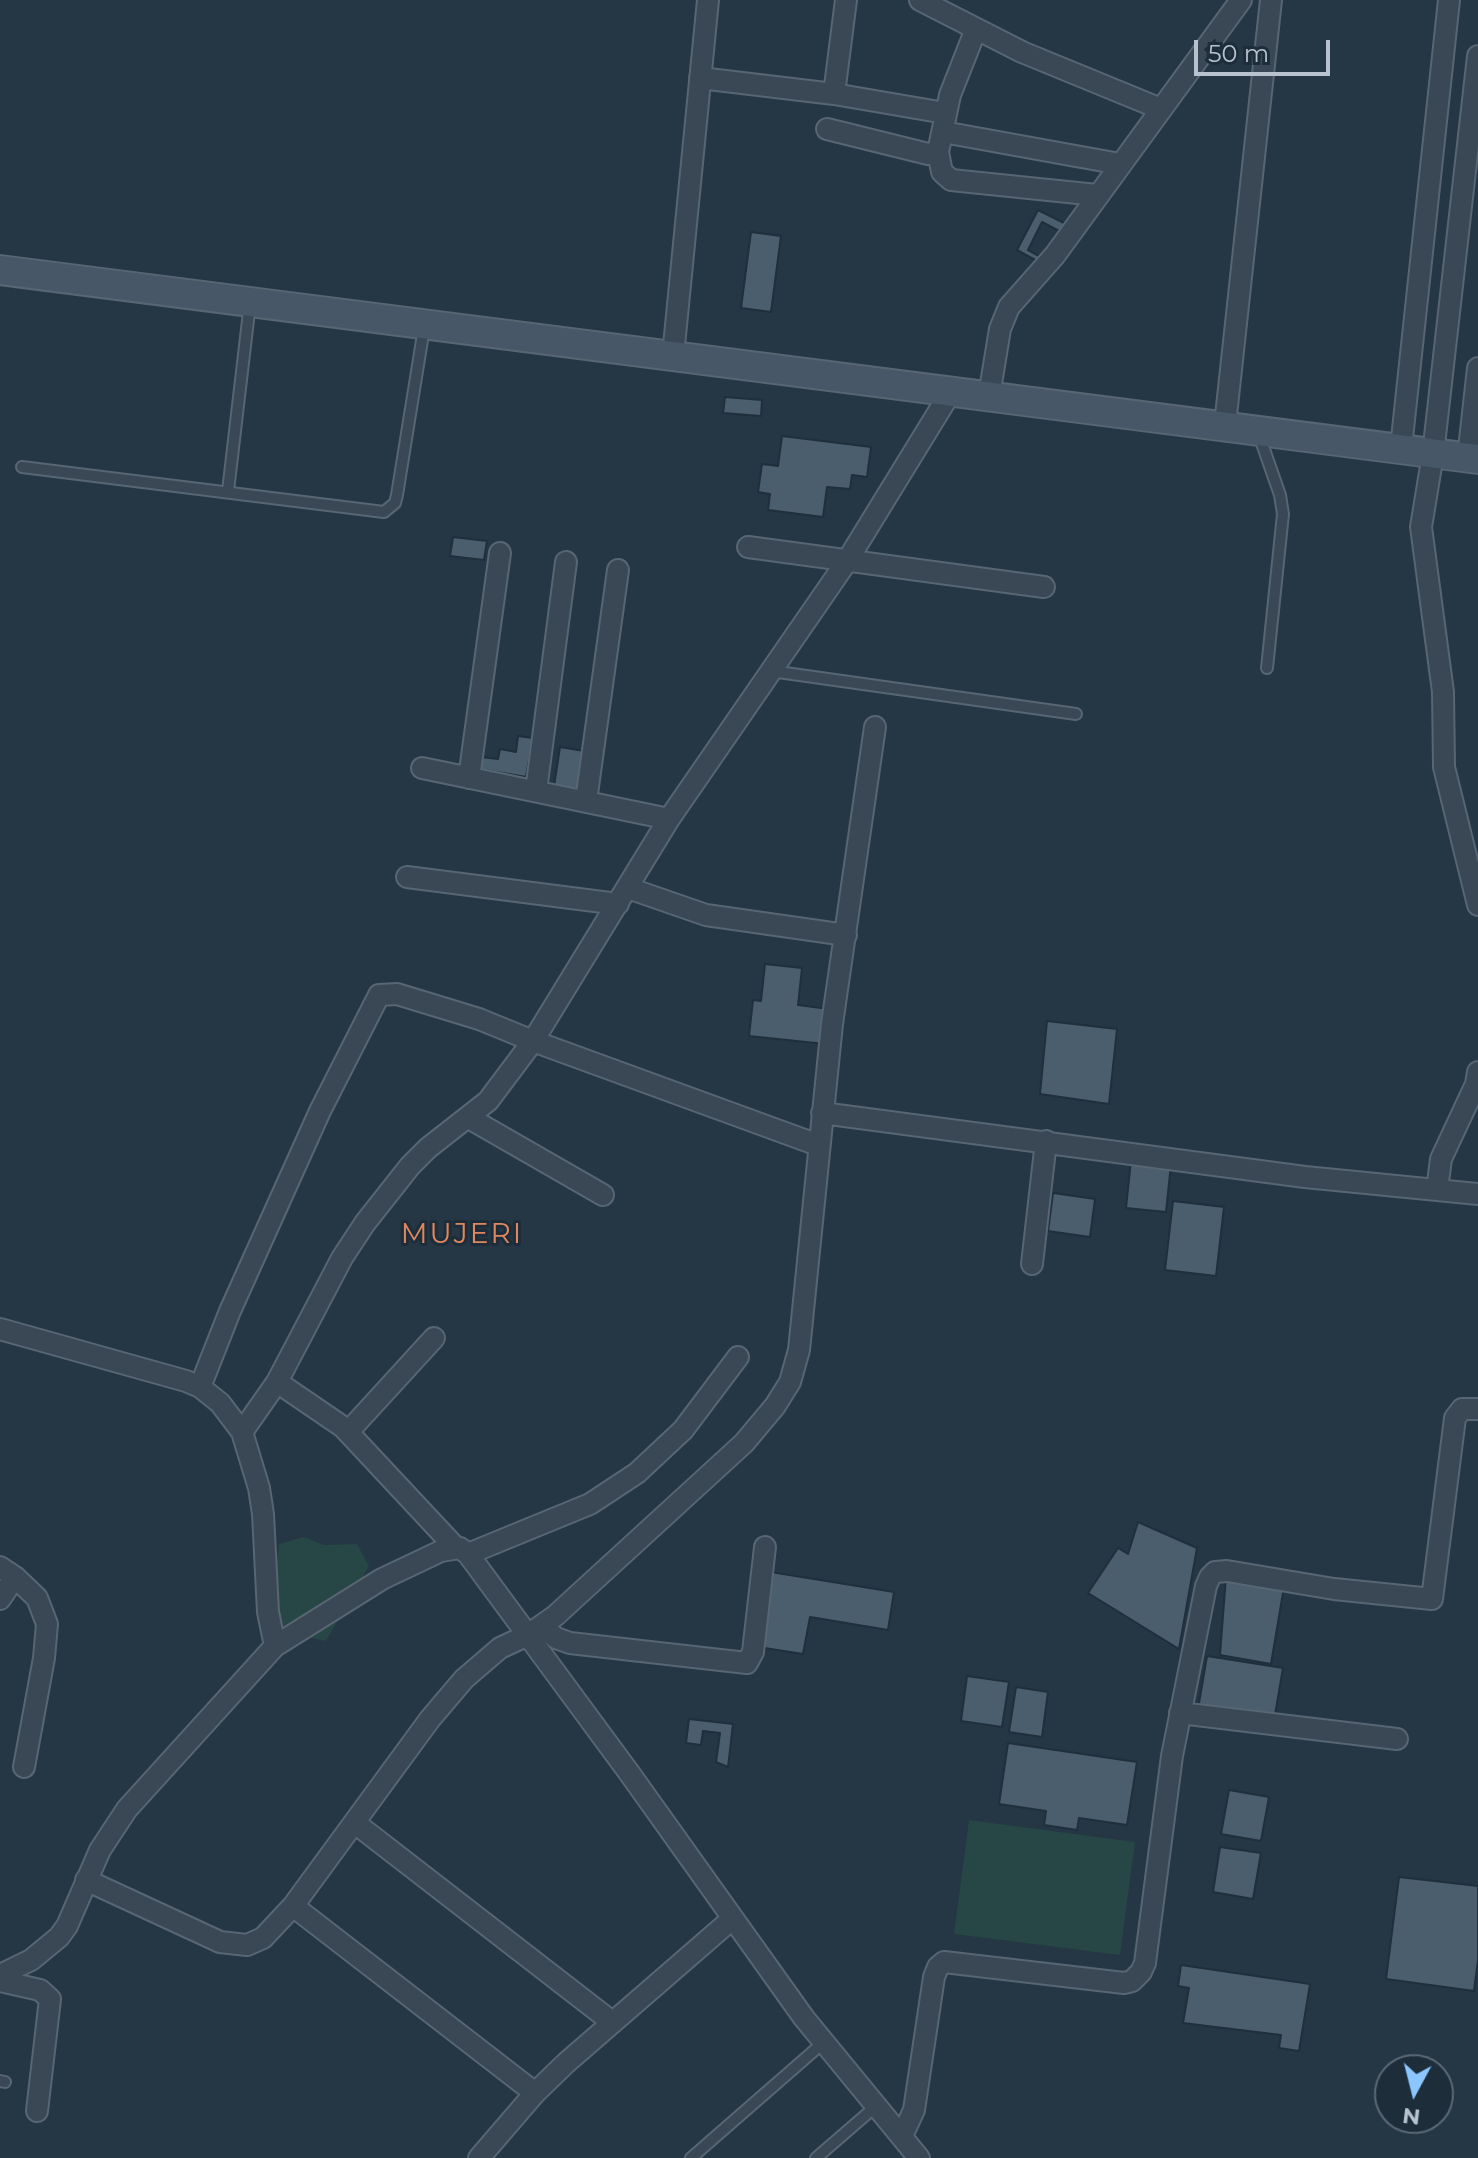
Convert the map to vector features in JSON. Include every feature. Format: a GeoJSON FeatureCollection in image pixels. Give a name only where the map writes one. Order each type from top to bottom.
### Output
{"type":"FeatureCollection","features":[{"type":"Feature","properties":{"kind":"street"},"geometry":{"type":"LineString","coordinates":[[673,356],[708,0]]}},
{"type":"Feature","properties":{"kind":"street"},"geometry":{"type":"LineString","coordinates":[[834,94],[846,0]]}},
{"type":"Feature","properties":{"kind":"street"},"geometry":{"type":"LineString","coordinates":[[920,0],[1022,52],[1161,109]]}},
{"type":"Feature","properties":{"kind":"street"},"geometry":{"type":"LineString","coordinates":[[989,396],[1000,329],[1009,307],[1041,272],[1241,0]]}},
{"type":"Feature","properties":{"kind":"street"},"geometry":{"type":"LineString","coordinates":[[1225,425],[1271,0]]}},
{"type":"Feature","properties":{"kind":"street"},"geometry":{"type":"LineString","coordinates":[[1401,448],[1449,0]]}},
{"type":"Feature","properties":{"kind":"street"},"geometry":{"type":"LineString","coordinates":[[976,29],[957,76],[944,123],[938,152],[942,172],[951,180],[1097,195]]}},
{"type":"Feature","properties":{"kind":"street"},"geometry":{"type":"LineString","coordinates":[[1478,56],[1433,454],[1421,527],[1443,692],[1444,767],[1478,905]]}},
{"type":"Feature","properties":{"kind":"street"},"geometry":{"type":"LineString","coordinates":[[700,78],[834,94],[1120,164]]}},
{"type":"Feature","properties":{"kind":"street"},"geometry":{"type":"LineString","coordinates":[[827,129],[928,154],[938,152]]}},
{"type":"Feature","properties":{"kind":"street"},"geometry":{"type":"LineString","coordinates":[[0,270],[1473,459],[1478,368]]}},
{"type":"Feature","properties":{"kind":"street"},"geometry":{"type":"LineString","coordinates":[[242,1432],[277,1382],[335,1271],[365,1223],[410,1166],[428,1148],[469,1118],[503,1084],[533,1041],[669,819],[847,561],[952,390]]}},
{"type":"Feature","properties":{"kind":"street"},"geometry":{"type":"LineString","coordinates":[[748,547],[1044,587]]}},
{"type":"Feature","properties":{"kind":"street"},"geometry":{"type":"LineString","coordinates":[[469,778],[500,553]]}},
{"type":"Feature","properties":{"kind":"street"},"geometry":{"type":"LineString","coordinates":[[536,791],[566,562]]}},
{"type":"Feature","properties":{"kind":"street"},"geometry":{"type":"LineString","coordinates":[[586,801],[618,570]]}},
{"type":"Feature","properties":{"kind":"street"},"geometry":{"type":"LineString","coordinates":[[86,1880],[220,1942],[234,1946],[247,1945],[263,1938],[293,1906],[430,1719],[464,1679],[500,1648],[535,1630],[744,1443],[775,1406],[790,1382],[801,1337],[818,1145],[875,727]]}},
{"type":"Feature","properties":{"kind":"street"},"geometry":{"type":"LineString","coordinates":[[422,768],[669,819]]}},
{"type":"Feature","properties":{"kind":"street"},"geometry":{"type":"LineString","coordinates":[[407,877],[623,896],[706,915],[846,935]]}},
{"type":"Feature","properties":{"kind":"street"},"geometry":{"type":"LineString","coordinates":[[200,1387],[230,1311],[320,1111],[379,995],[397,994],[479,1019],[818,1145]]}},
{"type":"Feature","properties":{"kind":"street"},"geometry":{"type":"LineString","coordinates":[[1437,1190],[1441,1159],[1476,1084],[1478,1072]]}},
{"type":"Feature","properties":{"kind":"street"},"geometry":{"type":"LineString","coordinates":[[822,1113],[1305,1177],[1478,1194]]}},
{"type":"Feature","properties":{"kind":"street"},"geometry":{"type":"LineString","coordinates":[[469,1118],[603,1195]]}},
{"type":"Feature","properties":{"kind":"street"},"geometry":{"type":"LineString","coordinates":[[1032,1264],[1046,1141]]}},
{"type":"Feature","properties":{"kind":"street"},"geometry":{"type":"LineString","coordinates":[[0,1329],[186,1381],[200,1387],[220,1403],[242,1432],[259,1488],[268,1612],[275,1646]]}},
{"type":"Feature","properties":{"kind":"street"},"geometry":{"type":"LineString","coordinates":[[348,1432],[434,1338]]}},
{"type":"Feature","properties":{"kind":"street"},"geometry":{"type":"LineString","coordinates":[[0,1978],[31,1960],[59,1937],[67,1926],[100,1850],[127,1809],[275,1646],[382,1579],[418,1561],[462,1551],[590,1504],[637,1473],[683,1430],[738,1357]]}},
{"type":"Feature","properties":{"kind":"street"},"geometry":{"type":"LineString","coordinates":[[277,1382],[322,1410],[348,1432],[535,1630],[732,1919],[824,2042],[919,2158]]}},
{"type":"Feature","properties":{"kind":"street"},"geometry":{"type":"LineString","coordinates":[[902,2136],[910,2122],[917,2097],[934,1977],[944,1962],[1124,1983],[1132,1981],[1141,1972],[1145,1963],[1172,1756],[1206,1586],[1215,1572],[1227,1571],[1334,1589],[1432,1599],[1455,1418],[1462,1409],[1478,1409]]}},
{"type":"Feature","properties":{"kind":"street"},"geometry":{"type":"LineString","coordinates":[[535,1630],[570,1643],[747,1663],[753,1652],[765,1547]]}},
{"type":"Feature","properties":{"kind":"street"},"geometry":{"type":"LineString","coordinates":[[0,1599],[8,1572],[37,1598],[47,1624],[44,1658],[24,1767]]}},
{"type":"Feature","properties":{"kind":"street"},"geometry":{"type":"LineString","coordinates":[[1180,1713],[1397,1739]]}},
{"type":"Feature","properties":{"kind":"street"},"geometry":{"type":"LineString","coordinates":[[355,1823],[612,2022]]}},
{"type":"Feature","properties":{"kind":"street"},"geometry":{"type":"LineString","coordinates":[[293,1906],[535,2093]]}},
{"type":"Feature","properties":{"kind":"street"},"geometry":{"type":"LineString","coordinates":[[479,2158],[535,2093],[732,1919]]}},
{"type":"Feature","properties":{"kind":"street"},"geometry":{"type":"LineString","coordinates":[[0,1978],[40,1990],[50,1999],[37,2111]]}},
{"type":"Feature","properties":{"kind":"lane"},"geometry":{"type":"LineString","coordinates":[[228,491],[250,303]]}},
{"type":"Feature","properties":{"kind":"lane"},"geometry":{"type":"LineString","coordinates":[[22,467],[384,512],[397,495],[424,326]]}},
{"type":"Feature","properties":{"kind":"lane"},"geometry":{"type":"LineString","coordinates":[[1257,430],[1280,495],[1283,514],[1267,668]]}},
{"type":"Feature","properties":{"kind":"lane"},"geometry":{"type":"LineString","coordinates":[[771,671],[1076,714]]}},
{"type":"Feature","properties":{"kind":"lane"},"geometry":{"type":"LineString","coordinates":[[691,2158],[824,2042]]}},
{"type":"Feature","properties":{"kind":"lane"},"geometry":{"type":"LineString","coordinates":[[816,2158],[875,2107]]}},
{"type":"Feature","properties":{"kind":"green space"},"geometry":{"type":"Polygon","coordinates":[[[304,1537],[324,1545],[357,1544],[369,1566],[326,1641],[302,1636],[283,1641],[273,1601],[279,1544],[304,1537]]]}},
{"type":"Feature","properties":{"kind":"green space"},"geometry":{"type":"Polygon","coordinates":[[[969,1820],[1135,1842],[1120,1955],[954,1934],[969,1820]]]}},
{"type":"Feature","properties":{"kind":"building"},"geometry":{"type":"Polygon","coordinates":[[[1038,210],[1066,224],[1061,232],[1042,222],[1028,250],[1039,256],[1037,261],[1017,250],[1038,210]]]}},
{"type":"Feature","properties":{"kind":"building"},"geometry":{"type":"Polygon","coordinates":[[[751,232],[781,236],[771,312],[741,308],[751,232]]]}},
{"type":"Feature","properties":{"kind":"building"},"geometry":{"type":"Polygon","coordinates":[[[725,397],[762,400],[761,416],[723,413],[725,397]]]}},
{"type":"Feature","properties":{"kind":"building"},"geometry":{"type":"Polygon","coordinates":[[[782,436],[871,447],[867,477],[852,475],[850,489],[827,487],[823,517],[768,510],[770,494],[758,492],[762,464],[778,466],[782,436]]]}},
{"type":"Feature","properties":{"kind":"building"},"geometry":{"type":"Polygon","coordinates":[[[453,537],[487,541],[484,560],[450,556],[453,537]]]}},
{"type":"Feature","properties":{"kind":"building"},"geometry":{"type":"Polygon","coordinates":[[[518,736],[533,738],[526,777],[479,769],[481,757],[498,759],[500,749],[516,752],[518,736]]]}},
{"type":"Feature","properties":{"kind":"building"},"geometry":{"type":"Polygon","coordinates":[[[560,747],[584,751],[579,789],[554,786],[560,747]]]}},
{"type":"Feature","properties":{"kind":"building"},"geometry":{"type":"Polygon","coordinates":[[[765,964],[802,968],[798,1005],[829,1009],[825,1044],[749,1036],[753,1000],[761,1001],[765,964]]]}},
{"type":"Feature","properties":{"kind":"building"},"geometry":{"type":"Polygon","coordinates":[[[1047,1021],[1117,1029],[1109,1104],[1040,1094],[1047,1021]]]}},
{"type":"Feature","properties":{"kind":"building"},"geometry":{"type":"Polygon","coordinates":[[[1131,1160],[1171,1164],[1166,1212],[1126,1208],[1131,1160]]]}},
{"type":"Feature","properties":{"kind":"building"},"geometry":{"type":"Polygon","coordinates":[[[1053,1193],[1095,1199],[1090,1237],[1048,1231],[1053,1193]]]}},
{"type":"Feature","properties":{"kind":"building"},"geometry":{"type":"Polygon","coordinates":[[[1173,1201],[1224,1207],[1216,1276],[1165,1270],[1173,1201]]]}},
{"type":"Feature","properties":{"kind":"building"},"geometry":{"type":"Polygon","coordinates":[[[1138,1522],[1197,1548],[1179,1649],[1088,1593],[1118,1548],[1128,1554],[1138,1522]]]}},
{"type":"Feature","properties":{"kind":"building"},"geometry":{"type":"Polygon","coordinates":[[[771,1572],[894,1592],[888,1630],[810,1617],[803,1654],[758,1647],[771,1572]]]}},
{"type":"Feature","properties":{"kind":"building"},"geometry":{"type":"Polygon","coordinates":[[[1226,1576],[1284,1587],[1271,1664],[1220,1655],[1226,1576]]]}},
{"type":"Feature","properties":{"kind":"building"},"geometry":{"type":"Polygon","coordinates":[[[1207,1656],[1283,1668],[1274,1721],[1198,1709],[1207,1656]]]}},
{"type":"Feature","properties":{"kind":"building"},"geometry":{"type":"Polygon","coordinates":[[[967,1676],[1009,1682],[1002,1727],[961,1721],[967,1676]]]}},
{"type":"Feature","properties":{"kind":"building"},"geometry":{"type":"Polygon","coordinates":[[[1016,1687],[1048,1692],[1042,1737],[1009,1732],[1016,1687]]]}},
{"type":"Feature","properties":{"kind":"building"},"geometry":{"type":"Polygon","coordinates":[[[689,1719],[733,1724],[728,1767],[716,1762],[720,1733],[703,1731],[701,1745],[686,1743],[689,1719]]]}},
{"type":"Feature","properties":{"kind":"building"},"geometry":{"type":"Polygon","coordinates":[[[1008,1743],[1137,1762],[1127,1825],[1079,1818],[1077,1830],[1044,1825],[1046,1811],[999,1804],[1008,1743]]]}},
{"type":"Feature","properties":{"kind":"building"},"geometry":{"type":"Polygon","coordinates":[[[1229,1790],[1269,1797],[1261,1841],[1221,1834],[1229,1790]]]}},
{"type":"Feature","properties":{"kind":"building"},"geometry":{"type":"Polygon","coordinates":[[[1220,1847],[1261,1853],[1253,1899],[1213,1892],[1220,1847]]]}},
{"type":"Feature","properties":{"kind":"building"},"geometry":{"type":"Polygon","coordinates":[[[1399,1877],[1478,1886],[1478,1960],[1474,1991],[1386,1979],[1399,1877]]]}},
{"type":"Feature","properties":{"kind":"building"},"geometry":{"type":"Polygon","coordinates":[[[1181,1965],[1310,1984],[1299,2051],[1279,2048],[1281,2035],[1183,2023],[1189,1988],[1178,1986],[1181,1965]]]}},
{"type":"Feature","properties":{"kind":"district","name":"MUJERI"},"geometry":{"type":"Point","coordinates":[462,1235]}}]}
